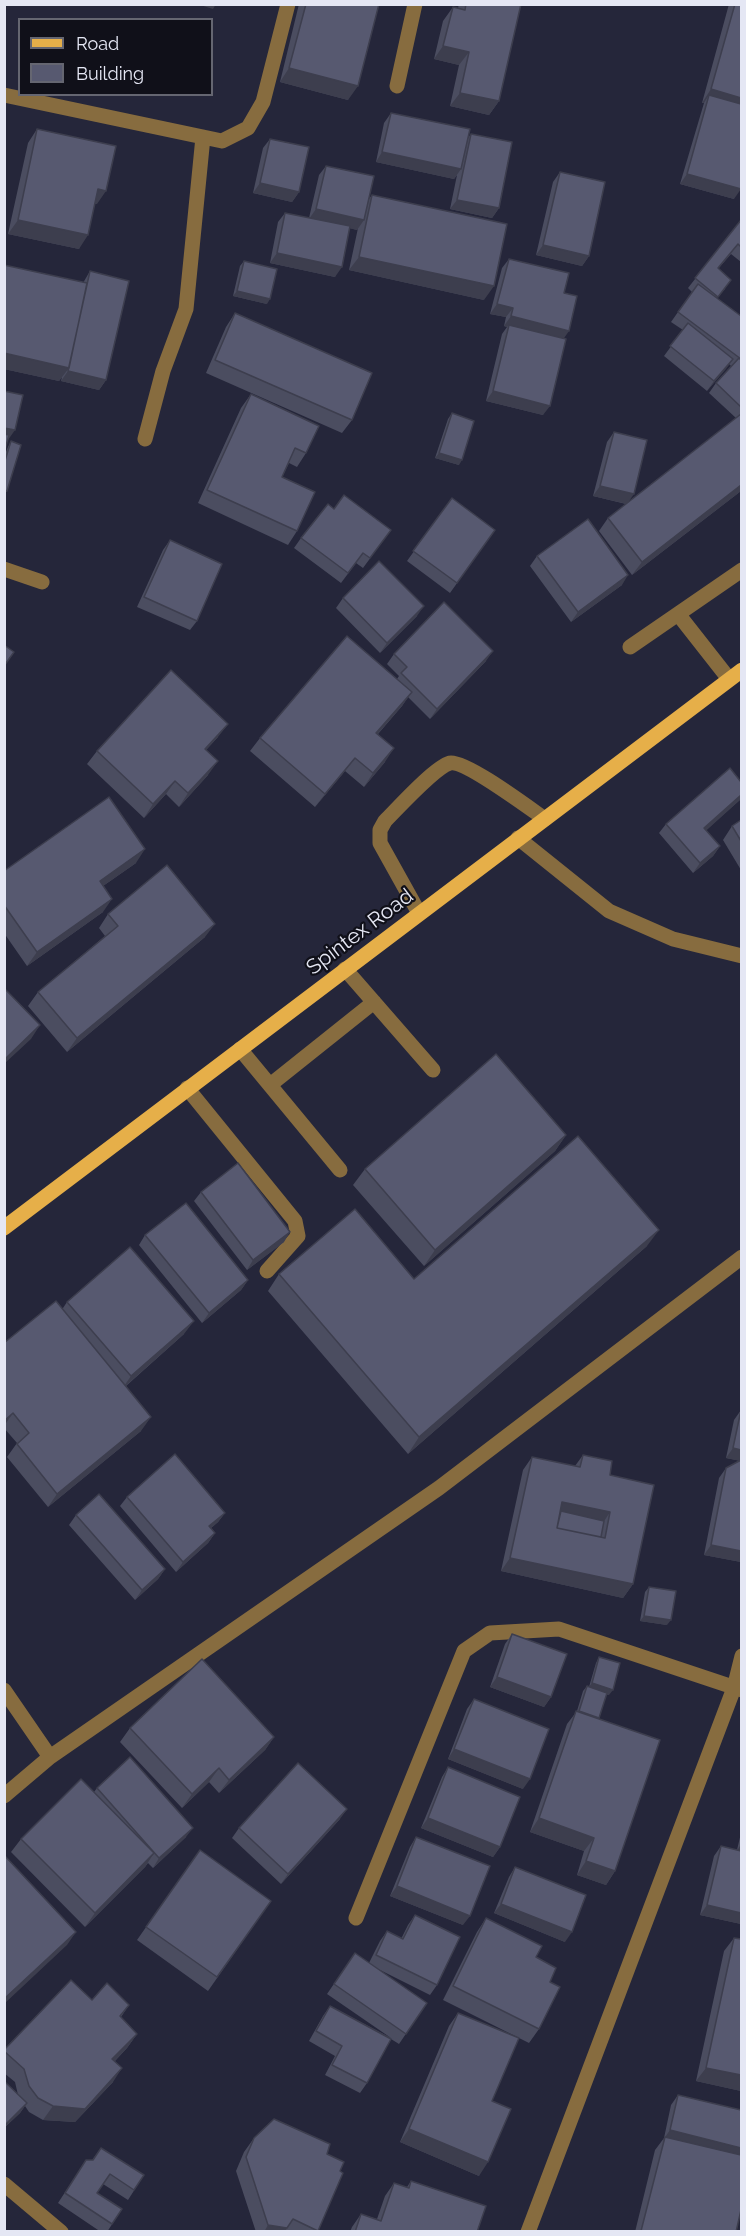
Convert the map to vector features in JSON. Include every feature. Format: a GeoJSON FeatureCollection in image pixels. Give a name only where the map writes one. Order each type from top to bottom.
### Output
{"type":"FeatureCollection","features":[{"type":"Feature","properties":{"kind":"main road","name":"Spintex Road"},"geometry":{"type":"LineString","coordinates":[[4,1228],[735,674]]}},
{"type":"Feature","properties":{"kind":"street"},"geometry":{"type":"LineString","coordinates":[[4,95],[222,141],[248,128],[263,102],[288,4]]}},
{"type":"Feature","properties":{"kind":"street"},"geometry":{"type":"LineString","coordinates":[[397,86],[415,4]]}},
{"type":"Feature","properties":{"kind":"street"},"geometry":{"type":"LineString","coordinates":[[145,439],[163,371],[186,309],[203,137]]}},
{"type":"Feature","properties":{"kind":"street"},"geometry":{"type":"LineString","coordinates":[[4,569],[42,582]]}},
{"type":"Feature","properties":{"kind":"street"},"geometry":{"type":"LineString","coordinates":[[630,647],[741,570]]}},
{"type":"Feature","properties":{"kind":"street"},"geometry":{"type":"LineString","coordinates":[[678,614],[735,674]]}},
{"type":"Feature","properties":{"kind":"street"},"geometry":{"type":"LineString","coordinates":[[419,913],[380,843],[380,830],[385,821],[400,806],[448,763],[457,763],[471,769],[545,819]]}},
{"type":"Feature","properties":{"kind":"street"},"geometry":{"type":"LineString","coordinates":[[518,838],[609,911],[674,939],[741,956]]}},
{"type":"Feature","properties":{"kind":"street"},"geometry":{"type":"LineString","coordinates":[[345,969],[434,1070]]}},
{"type":"Feature","properties":{"kind":"street"},"geometry":{"type":"LineString","coordinates":[[270,1084],[374,1002]]}},
{"type":"Feature","properties":{"kind":"street"},"geometry":{"type":"LineString","coordinates":[[240,1048],[340,1170]]}},
{"type":"Feature","properties":{"kind":"street"},"geometry":{"type":"LineString","coordinates":[[187,1088],[295,1221],[297,1236],[267,1271]]}},
{"type":"Feature","properties":{"kind":"street"},"geometry":{"type":"LineString","coordinates":[[4,1796],[50,1757],[439,1488],[741,1257]]}},
{"type":"Feature","properties":{"kind":"street"},"geometry":{"type":"LineString","coordinates":[[356,1918],[464,1651],[490,1634],[559,1629],[738,1689]]}},
{"type":"Feature","properties":{"kind":"street"},"geometry":{"type":"LineString","coordinates":[[528,2232],[738,1689],[741,1656]]}},
{"type":"Feature","properties":{"kind":"street"},"geometry":{"type":"LineString","coordinates":[[4,1690],[50,1757]]}},
{"type":"Feature","properties":{"kind":"street"},"geometry":{"type":"LineString","coordinates":[[4,2184],[61,2232]]}},
{"type":"Feature","properties":{"kind":"building"},"geometry":{"type":"Polygon","coordinates":[[[306,4],[379,4],[358,86],[289,68],[306,4]]]}},
{"type":"Feature","properties":{"kind":"building"},"geometry":{"type":"Polygon","coordinates":[[[466,4],[521,4],[499,101],[460,93],[469,52],[443,46],[453,7],[465,10],[466,4]]]}},
{"type":"Feature","properties":{"kind":"building"},"geometry":{"type":"Polygon","coordinates":[[[735,4],[741,4],[741,98],[711,89],[735,4]]]}},
{"type":"Feature","properties":{"kind":"building"},"geometry":{"type":"Polygon","coordinates":[[[709,95],[741,104],[741,189],[687,174],[709,95]]]}},
{"type":"Feature","properties":{"kind":"building"},"geometry":{"type":"Polygon","coordinates":[[[391,113],[470,129],[461,169],[382,152],[391,113]]]}},
{"type":"Feature","properties":{"kind":"building"},"geometry":{"type":"Polygon","coordinates":[[[37,129],[116,146],[106,191],[98,189],[88,235],[18,220],[37,129]]]}},
{"type":"Feature","properties":{"kind":"building"},"geometry":{"type":"Polygon","coordinates":[[[471,134],[512,142],[499,208],[457,200],[471,134]]]}},
{"type":"Feature","properties":{"kind":"building"},"geometry":{"type":"Polygon","coordinates":[[[270,139],[309,147],[299,192],[260,183],[270,139]]]}},
{"type":"Feature","properties":{"kind":"building"},"geometry":{"type":"Polygon","coordinates":[[[326,166],[374,176],[364,220],[316,209],[326,166]]]}},
{"type":"Feature","properties":{"kind":"building"},"geometry":{"type":"Polygon","coordinates":[[[560,172],[605,182],[589,256],[543,245],[560,172]]]}},
{"type":"Feature","properties":{"kind":"building"},"geometry":{"type":"Polygon","coordinates":[[[372,195],[507,224],[494,286],[359,257],[372,195]]]}},
{"type":"Feature","properties":{"kind":"building"},"geometry":{"type":"Polygon","coordinates":[[[285,213],[350,226],[342,267],[277,253],[285,213]]]}},
{"type":"Feature","properties":{"kind":"building"},"geometry":{"type":"Polygon","coordinates":[[[741,220],[741,247],[738,244],[718,268],[731,280],[718,297],[695,278],[741,220]]]}},
{"type":"Feature","properties":{"kind":"building"},"geometry":{"type":"Polygon","coordinates":[[[509,259],[569,273],[564,293],[577,296],[569,331],[511,316],[513,308],[497,304],[509,259]]]}},
{"type":"Feature","properties":{"kind":"building"},"geometry":{"type":"Polygon","coordinates":[[[244,261],[277,269],[270,299],[237,291],[244,261]]]}},
{"type":"Feature","properties":{"kind":"building"},"geometry":{"type":"Polygon","coordinates":[[[4,265],[87,283],[69,368],[4,353],[4,265]]]}},
{"type":"Feature","properties":{"kind":"building"},"geometry":{"type":"Polygon","coordinates":[[[90,271],[129,281],[106,380],[68,371],[90,271]]]}},
{"type":"Feature","properties":{"kind":"building"},"geometry":{"type":"Polygon","coordinates":[[[698,284],[741,316],[741,359],[678,312],[698,284]]]}},
{"type":"Feature","properties":{"kind":"building"},"geometry":{"type":"Polygon","coordinates":[[[235,313],[372,373],[352,420],[215,360],[235,313]]]}},
{"type":"Feature","properties":{"kind":"building"},"geometry":{"type":"Polygon","coordinates":[[[688,323],[733,359],[714,381],[670,346],[688,323]]]}},
{"type":"Feature","properties":{"kind":"building"},"geometry":{"type":"Polygon","coordinates":[[[509,325],[566,339],[550,406],[493,391],[509,325]]]}},
{"type":"Feature","properties":{"kind":"building"},"geometry":{"type":"Polygon","coordinates":[[[739,358],[741,360],[741,407],[716,383],[739,358]]]}},
{"type":"Feature","properties":{"kind":"building"},"geometry":{"type":"Polygon","coordinates":[[[4,391],[23,395],[15,430],[4,428],[4,391]]]}},
{"type":"Feature","properties":{"kind":"building"},"geometry":{"type":"Polygon","coordinates":[[[251,394],[319,426],[306,453],[295,448],[282,477],[315,492],[297,531],[207,490],[251,394]]]}},
{"type":"Feature","properties":{"kind":"building"},"geometry":{"type":"Polygon","coordinates":[[[452,413],[474,421],[462,460],[439,453],[452,413]]]}},
{"type":"Feature","properties":{"kind":"building"},"geometry":{"type":"Polygon","coordinates":[[[741,414],[741,485],[642,562],[608,518],[741,414]]]}},
{"type":"Feature","properties":{"kind":"building"},"geometry":{"type":"Polygon","coordinates":[[[614,432],[647,440],[634,494],[600,486],[614,432]]]}},
{"type":"Feature","properties":{"kind":"building"},"geometry":{"type":"Polygon","coordinates":[[[4,434],[9,435],[4,453],[4,434]]]}},
{"type":"Feature","properties":{"kind":"building"},"geometry":{"type":"Polygon","coordinates":[[[11,441],[21,445],[7,491],[4,490],[4,464],[11,441]]]}},
{"type":"Feature","properties":{"kind":"building"},"geometry":{"type":"Polygon","coordinates":[[[344,495],[391,530],[370,558],[363,553],[348,573],[301,538],[328,504],[334,509],[344,495]]]}},
{"type":"Feature","properties":{"kind":"building"},"geometry":{"type":"Polygon","coordinates":[[[452,498],[495,530],[457,583],[413,551],[452,498]]]}},
{"type":"Feature","properties":{"kind":"building"},"geometry":{"type":"Polygon","coordinates":[[[588,519],[628,575],[578,612],[537,556],[588,519]]]}},
{"type":"Feature","properties":{"kind":"building"},"geometry":{"type":"Polygon","coordinates":[[[170,540],[222,564],[197,621],[144,597],[170,540]]]}},
{"type":"Feature","properties":{"kind":"building"},"geometry":{"type":"Polygon","coordinates":[[[379,561],[424,606],[387,643],[343,598],[379,561]]]}},
{"type":"Feature","properties":{"kind":"building"},"geometry":{"type":"Polygon","coordinates":[[[444,602],[493,651],[437,709],[401,673],[407,667],[394,654],[444,602]]]}},
{"type":"Feature","properties":{"kind":"building"},"geometry":{"type":"Polygon","coordinates":[[[347,636],[412,692],[376,733],[394,748],[373,773],[355,758],[325,794],[260,738],[347,636]]]}},
{"type":"Feature","properties":{"kind":"building"},"geometry":{"type":"Polygon","coordinates":[[[4,645],[14,652],[4,666],[4,645]]]}},
{"type":"Feature","properties":{"kind":"building"},"geometry":{"type":"Polygon","coordinates":[[[171,670],[228,724],[205,749],[218,761],[188,793],[175,781],[153,804],[97,751],[171,670]]]}},
{"type":"Feature","properties":{"kind":"building"},"geometry":{"type":"Polygon","coordinates":[[[730,768],[741,782],[741,795],[704,828],[720,846],[700,863],[666,824],[730,768]]]}},
{"type":"Feature","properties":{"kind":"building"},"geometry":{"type":"Polygon","coordinates":[[[109,797],[145,849],[100,881],[112,899],[37,952],[4,905],[4,871],[109,797]]]}},
{"type":"Feature","properties":{"kind":"building"},"geometry":{"type":"Polygon","coordinates":[[[741,820],[741,841],[732,826],[741,820]]]}},
{"type":"Feature","properties":{"kind":"building"},"geometry":{"type":"Polygon","coordinates":[[[167,865],[215,924],[77,1038],[38,992],[118,926],[108,914],[167,865]]]}},
{"type":"Feature","properties":{"kind":"building"},"geometry":{"type":"Polygon","coordinates":[[[4,988],[40,1025],[4,1060],[4,988]]]}},
{"type":"Feature","properties":{"kind":"building"},"geometry":{"type":"Polygon","coordinates":[[[496,1054],[566,1135],[435,1250],[365,1169],[496,1054]]]}},
{"type":"Feature","properties":{"kind":"building"},"geometry":{"type":"Polygon","coordinates":[[[578,1136],[659,1230],[419,1437],[279,1274],[355,1209],[414,1279],[578,1136]]]}},
{"type":"Feature","properties":{"kind":"building"},"geometry":{"type":"Polygon","coordinates":[[[238,1163],[290,1232],[253,1260],[201,1192],[238,1163]]]}},
{"type":"Feature","properties":{"kind":"building"},"geometry":{"type":"Polygon","coordinates":[[[186,1203],[248,1280],[209,1313],[145,1235],[186,1203]]]}},
{"type":"Feature","properties":{"kind":"building"},"geometry":{"type":"Polygon","coordinates":[[[130,1247],[194,1321],[131,1376],[67,1302],[130,1247]]]}},
{"type":"Feature","properties":{"kind":"building"},"geometry":{"type":"Polygon","coordinates":[[[56,1301],[151,1417],[57,1494],[17,1444],[29,1433],[13,1413],[4,1421],[4,1343],[56,1301]]]}},
{"type":"Feature","properties":{"kind":"building"},"geometry":{"type":"Polygon","coordinates":[[[741,1410],[741,1450],[733,1448],[741,1410]]]}},
{"type":"Feature","properties":{"kind":"building"},"geometry":{"type":"Polygon","coordinates":[[[175,1454],[225,1513],[209,1526],[215,1533],[183,1562],[127,1497],[175,1454]]]}},
{"type":"Feature","properties":{"kind":"building"},"geometry":{"type":"Polygon","coordinates":[[[583,1455],[612,1461],[610,1475],[654,1485],[633,1584],[510,1558],[532,1457],[580,1467],[583,1455]],[[562,1502],[557,1528],[605,1538],[610,1512],[562,1502]]]}},
{"type":"Feature","properties":{"kind":"building"},"geometry":{"type":"Polygon","coordinates":[[[741,1460],[741,1551],[711,1545],[726,1468],[741,1460]]]}},
{"type":"Feature","properties":{"kind":"building"},"geometry":{"type":"Polygon","coordinates":[[[99,1494],[165,1569],[142,1590],[76,1515],[99,1494]]]}},
{"type":"Feature","properties":{"kind":"building"},"geometry":{"type":"Polygon","coordinates":[[[561,1511],[604,1521],[601,1537],[557,1528],[561,1511]]]}},
{"type":"Feature","properties":{"kind":"building"},"geometry":{"type":"Polygon","coordinates":[[[649,1587],[676,1591],[671,1620],[644,1616],[649,1587]]]}},
{"type":"Feature","properties":{"kind":"building"},"geometry":{"type":"Polygon","coordinates":[[[512,1634],[567,1654],[551,1697],[497,1677],[512,1634]]]}},
{"type":"Feature","properties":{"kind":"building"},"geometry":{"type":"Polygon","coordinates":[[[599,1657],[620,1663],[613,1690],[592,1683],[599,1657]]]}},
{"type":"Feature","properties":{"kind":"building"},"geometry":{"type":"Polygon","coordinates":[[[202,1659],[274,1737],[229,1780],[219,1768],[192,1794],[130,1728],[202,1659]]]}},
{"type":"Feature","properties":{"kind":"building"},"geometry":{"type":"Polygon","coordinates":[[[587,1686],[607,1693],[599,1718],[579,1711],[587,1686]]]}},
{"type":"Feature","properties":{"kind":"building"},"geometry":{"type":"Polygon","coordinates":[[[474,1699],[549,1729],[530,1779],[454,1749],[474,1699]]]}},
{"type":"Feature","properties":{"kind":"building"},"geometry":{"type":"Polygon","coordinates":[[[576,1711],[660,1740],[615,1871],[586,1861],[594,1838],[539,1818],[576,1711]]]}},
{"type":"Feature","properties":{"kind":"building"},"geometry":{"type":"Polygon","coordinates":[[[130,1757],[193,1828],[159,1858],[97,1788],[130,1757]]]}},
{"type":"Feature","properties":{"kind":"building"},"geometry":{"type":"Polygon","coordinates":[[[298,1763],[347,1809],[288,1874],[239,1828],[298,1763]]]}},
{"type":"Feature","properties":{"kind":"building"},"geometry":{"type":"Polygon","coordinates":[[[448,1767],[520,1797],[500,1847],[428,1818],[448,1767]]]}},
{"type":"Feature","properties":{"kind":"building"},"geometry":{"type":"Polygon","coordinates":[[[81,1779],[154,1853],[95,1913],[21,1839],[81,1779]]]}},
{"type":"Feature","properties":{"kind":"building"},"geometry":{"type":"Polygon","coordinates":[[[416,1837],[490,1866],[470,1916],[397,1886],[416,1837]]]}},
{"type":"Feature","properties":{"kind":"building"},"geometry":{"type":"Polygon","coordinates":[[[721,1846],[741,1851],[741,1913],[707,1905],[721,1846]]]}},
{"type":"Feature","properties":{"kind":"building"},"geometry":{"type":"Polygon","coordinates":[[[200,1850],[271,1901],[217,1977],[146,1927],[200,1850]]]}},
{"type":"Feature","properties":{"kind":"building"},"geometry":{"type":"Polygon","coordinates":[[[4,1855],[76,1932],[4,1999],[4,1855]]]}},
{"type":"Feature","properties":{"kind":"building"},"geometry":{"type":"Polygon","coordinates":[[[515,1867],[586,1895],[572,1932],[501,1904],[515,1867]]]}},
{"type":"Feature","properties":{"kind":"building"},"geometry":{"type":"Polygon","coordinates":[[[415,1915],[460,1937],[437,1985],[376,1955],[387,1931],[403,1939],[415,1915]]]}},
{"type":"Feature","properties":{"kind":"building"},"geometry":{"type":"Polygon","coordinates":[[[486,1918],[542,1946],[536,1957],[556,1968],[550,1982],[560,1987],[539,2029],[453,1986],[486,1918]]]}},
{"type":"Feature","properties":{"kind":"building"},"geometry":{"type":"Polygon","coordinates":[[[734,1938],[741,1939],[741,2075],[706,2068],[734,1938]]]}},
{"type":"Feature","properties":{"kind":"building"},"geometry":{"type":"Polygon","coordinates":[[[355,1953],[427,2003],[406,2034],[334,1984],[355,1953]]]}},
{"type":"Feature","properties":{"kind":"building"},"geometry":{"type":"Polygon","coordinates":[[[71,1980],[92,2000],[107,1983],[129,2005],[120,2016],[137,2034],[112,2059],[122,2068],[85,2109],[53,2106],[38,2098],[29,2086],[24,2069],[4,2051],[71,1980]]]}},
{"type":"Feature","properties":{"kind":"building"},"geometry":{"type":"Polygon","coordinates":[[[330,2006],[391,2039],[367,2083],[332,2065],[342,2046],[316,2031],[330,2006]]]}},
{"type":"Feature","properties":{"kind":"building"},"geometry":{"type":"Polygon","coordinates":[[[458,2013],[519,2038],[492,2101],[511,2109],[488,2162],[409,2129],[458,2013]]]}},
{"type":"Feature","properties":{"kind":"building"},"geometry":{"type":"Polygon","coordinates":[[[4,2081],[27,2103],[4,2126],[4,2081]]]}},
{"type":"Feature","properties":{"kind":"building"},"geometry":{"type":"Polygon","coordinates":[[[678,2095],[741,2110],[741,2148],[670,2130],[678,2095]]]}},
{"type":"Feature","properties":{"kind":"building"},"geometry":{"type":"Polygon","coordinates":[[[274,2119],[330,2144],[327,2154],[344,2162],[340,2171],[343,2173],[318,2231],[293,2219],[287,2228],[268,2225],[246,2157],[254,2138],[274,2119]]]}},
{"type":"Feature","properties":{"kind":"building"},"geometry":{"type":"Polygon","coordinates":[[[665,2137],[741,2155],[741,2210],[736,2232],[641,2231],[665,2137]]]}},
{"type":"Feature","properties":{"kind":"building"},"geometry":{"type":"Polygon","coordinates":[[[101,2148],[144,2175],[134,2190],[110,2174],[97,2193],[122,2209],[112,2224],[65,2193],[86,2160],[93,2160],[101,2148]]]}},
{"type":"Feature","properties":{"kind":"building"},"geometry":{"type":"Polygon","coordinates":[[[411,2181],[486,2206],[477,2232],[355,2232],[361,2214],[381,2221],[394,2183],[409,2188],[411,2181]]]}}]}
